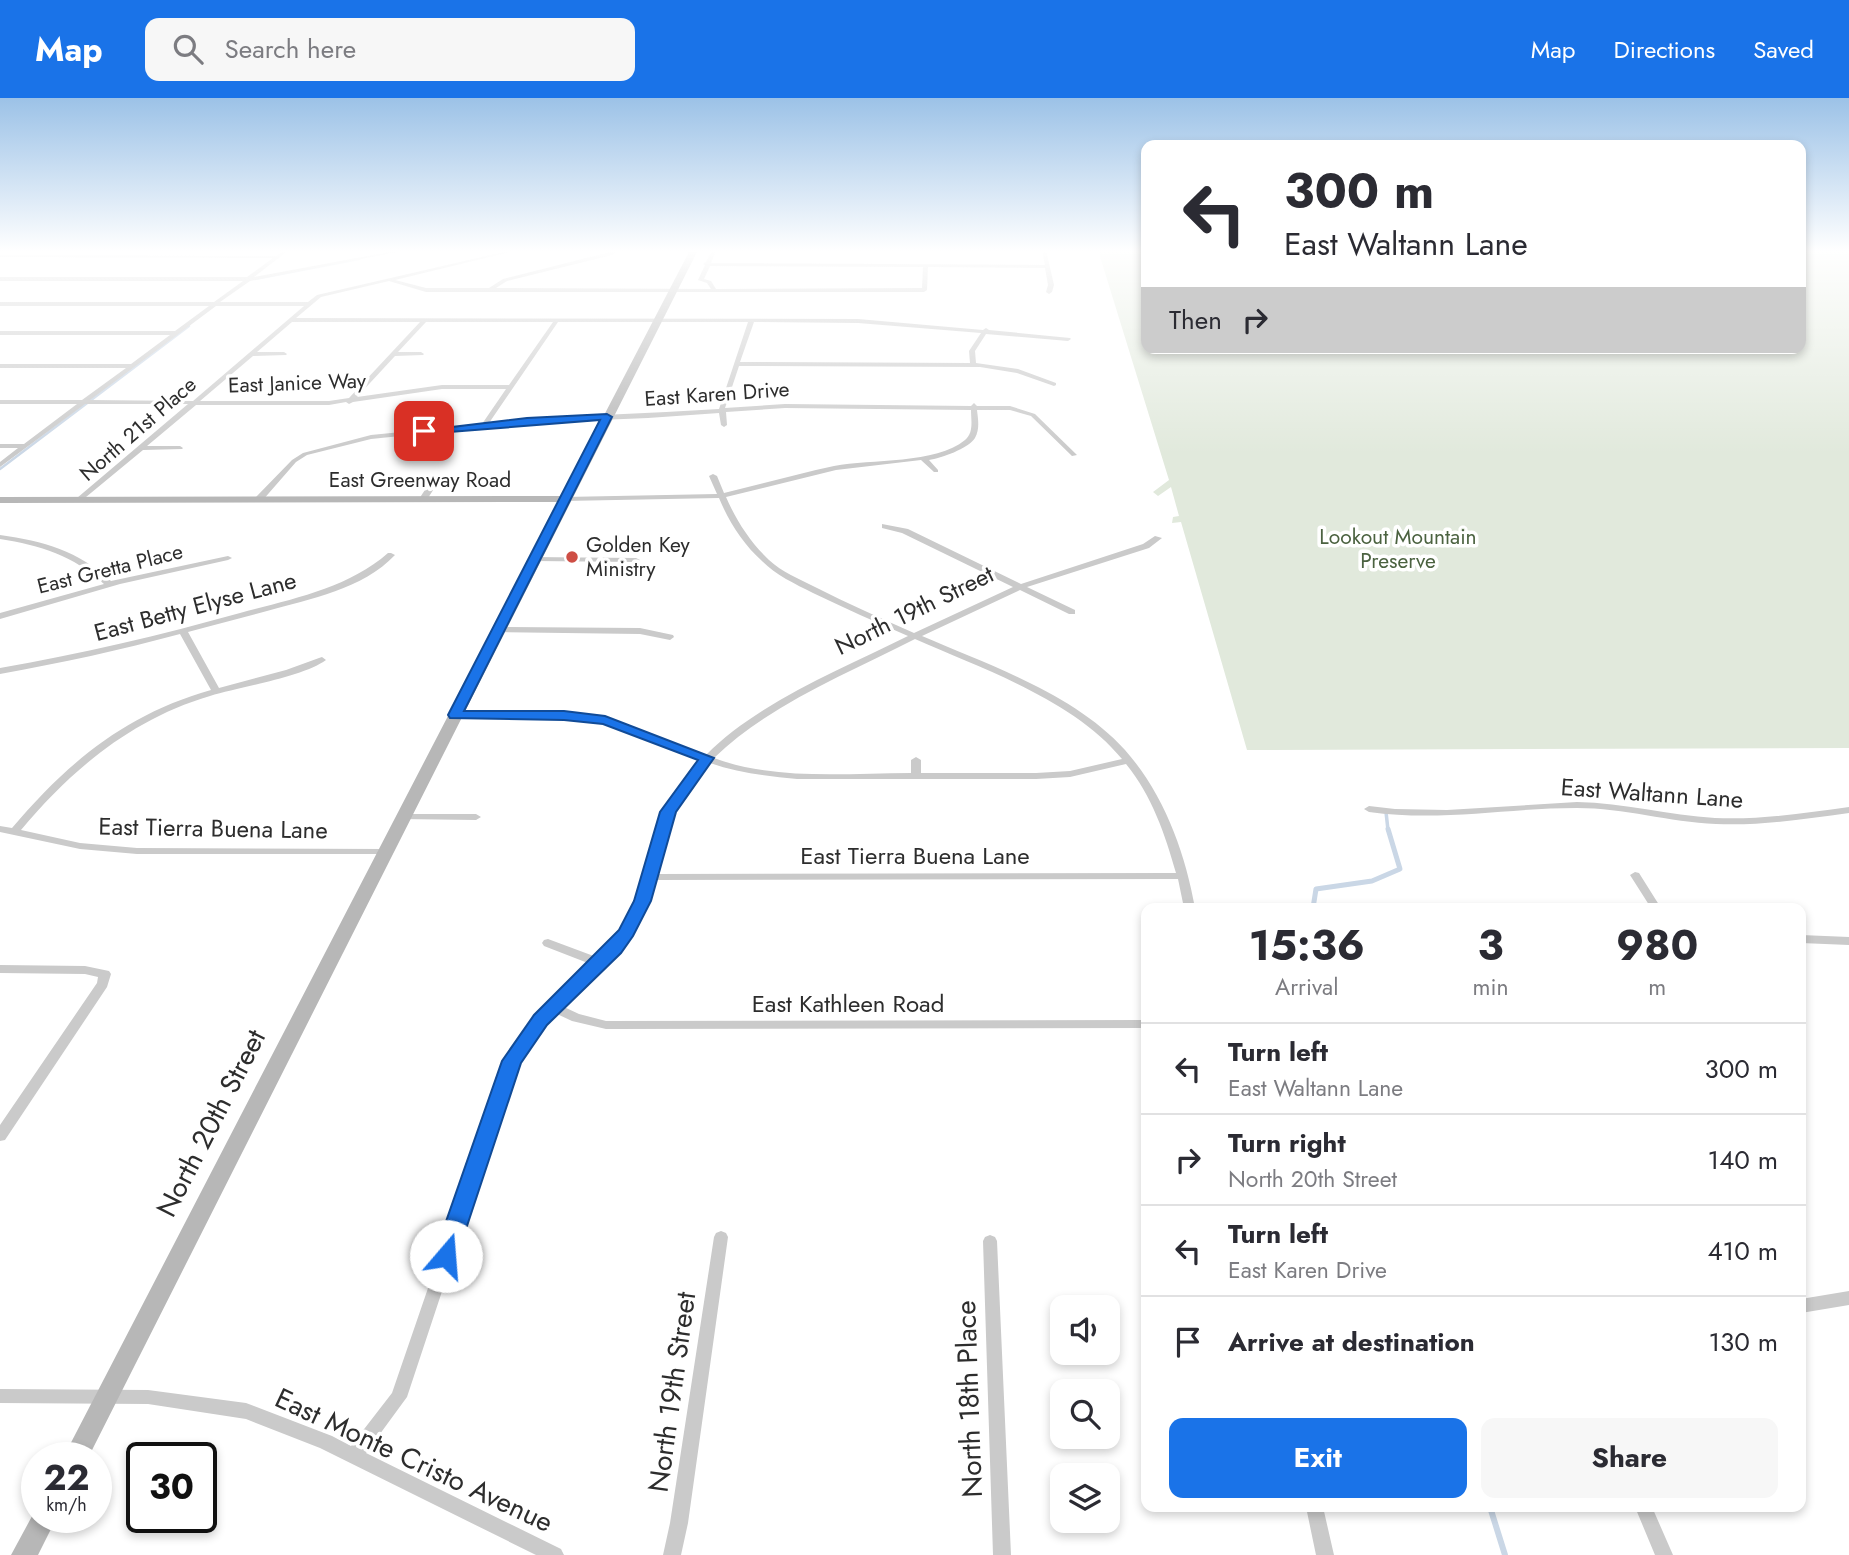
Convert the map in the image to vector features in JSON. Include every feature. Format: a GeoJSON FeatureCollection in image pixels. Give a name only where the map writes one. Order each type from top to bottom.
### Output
{"type":"FeatureCollection","features":[{"type":"Feature","properties":{"kind":"street"},"geometry":{"type":"LineString","coordinates":[[0,465],[194,318]]}},
{"type":"Feature","properties":{"kind":"street"},"geometry":{"type":"LineString","coordinates":[[290,320],[868,321],[1068,339]]}},
{"type":"Feature","properties":{"kind":"street","name":"North 21st Place"},"geometry":{"type":"LineString","coordinates":[[80,500],[290,320]]}},
{"type":"Feature","properties":{"kind":"street"},"geometry":{"type":"LineString","coordinates":[[349,401],[425,320]]}},
{"type":"Feature","properties":{"kind":"street"},"geometry":{"type":"LineString","coordinates":[[484,425],[557,320]]}},
{"type":"Feature","properties":{"kind":"street","name":"North 20th Street"},"geometry":{"type":"LineString","coordinates":[[83,1442],[658,320]]}},
{"type":"Feature","properties":{"kind":"street"},"geometry":{"type":"LineString","coordinates":[[724,425],[721,411],[752,320]]}},
{"type":"Feature","properties":{"kind":"street"},"geometry":{"type":"LineString","coordinates":[[973,365],[972,351],[986,331]]}},
{"type":"Feature","properties":{"kind":"street"},"geometry":{"type":"LineString","coordinates":[[0,333],[174,333]]}},
{"type":"Feature","properties":{"kind":"street"},"geometry":{"type":"LineString","coordinates":[[250,354],[284,354]]}},
{"type":"Feature","properties":{"kind":"street"},"geometry":{"type":"LineString","coordinates":[[393,354],[421,354]]}},
{"type":"Feature","properties":{"kind":"street"},"geometry":{"type":"LineString","coordinates":[[737,364],[973,365],[1018,371],[1054,384]]}},
{"type":"Feature","properties":{"kind":"street"},"geometry":{"type":"LineString","coordinates":[[0,366],[131,366]]}},
{"type":"Feature","properties":{"kind":"street","name":"East Janice Way"},"geometry":{"type":"LineString","coordinates":[[0,402],[349,401],[442,387],[509,387]]}},
{"type":"Feature","properties":{"kind":"street","name":"East Karen Drive"},"geometry":{"type":"LineString","coordinates":[[259,499],[294,461],[305,454],[371,437],[484,425],[801,405],[974,405],[1010,408],[1033,415],[1074,455]]}},
{"type":"Feature","properties":{"kind":"street","name":"East Greenway Road"},"geometry":{"type":"LineString","coordinates":[[0,500],[564,499],[722,496],[836,468],[924,459],[956,449],[971,439],[975,427],[974,405]]}},
{"type":"Feature","properties":{"kind":"street"},"geometry":{"type":"LineString","coordinates":[[0,446],[25,446]]}},
{"type":"Feature","properties":{"kind":"street"},"geometry":{"type":"LineString","coordinates":[[140,448],[180,448]]}},
{"type":"Feature","properties":{"kind":"street"},"geometry":{"type":"LineString","coordinates":[[924,459],[936,471]]}},
{"type":"Feature","properties":{"kind":"street"},"geometry":{"type":"LineString","coordinates":[[713,476],[749,547],[778,571],[1051,699],[1079,717],[1128,761],[1164,817],[1189,903]]}},
{"type":"Feature","properties":{"kind":"street"},"geometry":{"type":"LineString","coordinates":[[423,499],[437,478]]}},
{"type":"Feature","properties":{"kind":"street"},"geometry":{"type":"LineString","coordinates":[[885,526],[905,531],[1072,612]]}},
{"type":"Feature","properties":{"kind":"street"},"geometry":{"type":"LineString","coordinates":[[0,537],[61,549],[84,561],[109,584]]}},
{"type":"Feature","properties":{"kind":"street","name":"North 19th Street"},"geometry":{"type":"LineString","coordinates":[[354,1455],[399,1397],[505,1076],[527,1036],[553,1007],[600,963],[636,917],[668,812],[706,758],[768,710],[915,636],[1022,586],[1146,546],[1158,538]]}},
{"type":"Feature","properties":{"kind":"street","name":"East Betty Elyse Lane"},"geometry":{"type":"LineString","coordinates":[[0,671],[94,654],[321,591],[378,566],[391,555]]}},
{"type":"Feature","properties":{"kind":"street","name":"East Gretta Place"},"geometry":{"type":"LineString","coordinates":[[0,615],[109,584],[228,558]]}},
{"type":"Feature","properties":{"kind":"street"},"geometry":{"type":"LineString","coordinates":[[534,559],[636,561]]}},
{"type":"Feature","properties":{"kind":"street"},"geometry":{"type":"LineString","coordinates":[[498,630],[640,631],[670,637]]}},
{"type":"Feature","properties":{"kind":"street"},"geometry":{"type":"LineString","coordinates":[[183,631],[216,692]]}},
{"type":"Feature","properties":{"kind":"street"},"geometry":{"type":"LineString","coordinates":[[14,832],[64,776],[125,730],[167,707],[294,671],[322,660]]}},
{"type":"Feature","properties":{"kind":"street"},"geometry":{"type":"LineString","coordinates":[[455,715],[564,716],[605,720],[706,758],[762,773],[797,776],[1036,776],[1070,774],[1128,761]]}},
{"type":"Feature","properties":{"kind":"street"},"geometry":{"type":"LineString","coordinates":[[110,725],[125,730]]}},
{"type":"Feature","properties":{"kind":"street"},"geometry":{"type":"LineString","coordinates":[[916,760],[916,776]]}},
{"type":"Feature","properties":{"kind":"street","name":"East Waltann Lane"},"geometry":{"type":"LineString","coordinates":[[1368,809],[1404,813],[1455,813],[1592,805],[1714,821],[1742,821],[1849,810]]}},
{"type":"Feature","properties":{"kind":"street"},"geometry":{"type":"LineString","coordinates":[[403,817],[476,817]]}},
{"type":"Feature","properties":{"kind":"street","name":"East Tierra Buena Lane"},"geometry":{"type":"LineString","coordinates":[[0,828],[80,846],[137,851],[385,852]]}},
{"type":"Feature","properties":{"kind":"street"},"geometry":{"type":"LineString","coordinates":[[1635,875],[1653,903]]}},
{"type":"Feature","properties":{"kind":"street","name":"East Tierra Buena Lane"},"geometry":{"type":"LineString","coordinates":[[648,877],[1183,876]]}},
{"type":"Feature","properties":{"kind":"street"},"geometry":{"type":"LineString","coordinates":[[1806,939],[1849,942]]}},
{"type":"Feature","properties":{"kind":"street"},"geometry":{"type":"LineString","coordinates":[[548,943],[600,963]]}},
{"type":"Feature","properties":{"kind":"street"},"geometry":{"type":"LineString","coordinates":[[0,969],[85,970],[105,974],[103,984],[7,1116],[0,1136]]}},
{"type":"Feature","properties":{"kind":"street","name":"East Kathleen Road"},"geometry":{"type":"LineString","coordinates":[[553,1007],[576,1018],[606,1025],[1141,1024]]}},
{"type":"Feature","properties":{"kind":"street","name":"North 19th Street"},"geometry":{"type":"LineString","coordinates":[[672,1555],[721,1237]]}},
{"type":"Feature","properties":{"kind":"street","name":"North 18th Place"},"geometry":{"type":"LineString","coordinates":[[990,1241],[1002,1555]]}},
{"type":"Feature","properties":{"kind":"street"},"geometry":{"type":"LineString","coordinates":[[1806,1305],[1849,1298]]}},
{"type":"Feature","properties":{"kind":"street","name":"East Monte Cristo Avenue"},"geometry":{"type":"LineString","coordinates":[[0,1396],[178,1399],[246,1410],[354,1455],[555,1555]]}},
{"type":"Feature","properties":{"kind":"street"},"geometry":{"type":"LineString","coordinates":[[1316,1512],[1325,1555]]}},
{"type":"Feature","properties":{"kind":"street"},"geometry":{"type":"LineString","coordinates":[[1645,1512],[1664,1555]]}},
{"type":"Feature","properties":{"kind":"street"},"geometry":{"type":"LineString","coordinates":[[24,1555],[36,1533]]}},
{"type":"Feature","properties":{"kind":"green space","name":"Lookout Mountain Preserve"},"geometry":{"type":"Polygon","coordinates":[[[1119,318],[1141,318],[1141,354],[1806,354],[1806,318],[1849,318],[1849,748],[1247,750],[1181,522],[1172,523],[1173,517],[1179,516],[1171,487],[1158,496],[1153,492],[1169,480],[1119,318]]]}},
{"type":"Feature","properties":{"kind":"waterway"},"geometry":{"type":"LineString","coordinates":[[0,469],[189,326]]}},
{"type":"Feature","properties":{"kind":"waterway"},"geometry":{"type":"LineString","coordinates":[[1386,812],[1388,830]]}},
{"type":"Feature","properties":{"kind":"waterway"},"geometry":{"type":"LineString","coordinates":[[1314,903],[1316,889],[1372,881],[1400,869],[1388,829]]}},
{"type":"Feature","properties":{"kind":"waterway"},"geometry":{"type":"LineString","coordinates":[[1492,1512],[1505,1555]]}},
{"type":"Feature","properties":{"kind":"place","name":"Golden Key Ministry"},"geometry":{"type":"Point","coordinates":[572,557]}},
{"type":"Feature","properties":{"kind":"route"},"geometry":{"type":"LineString","coordinates":[[424,431],[527,421],[607,417],[455,715],[564,716],[605,720],[706,758],[668,812],[642,901],[627,932],[541,1020],[527,1036],[512,1061],[446,1256]]}}]}
